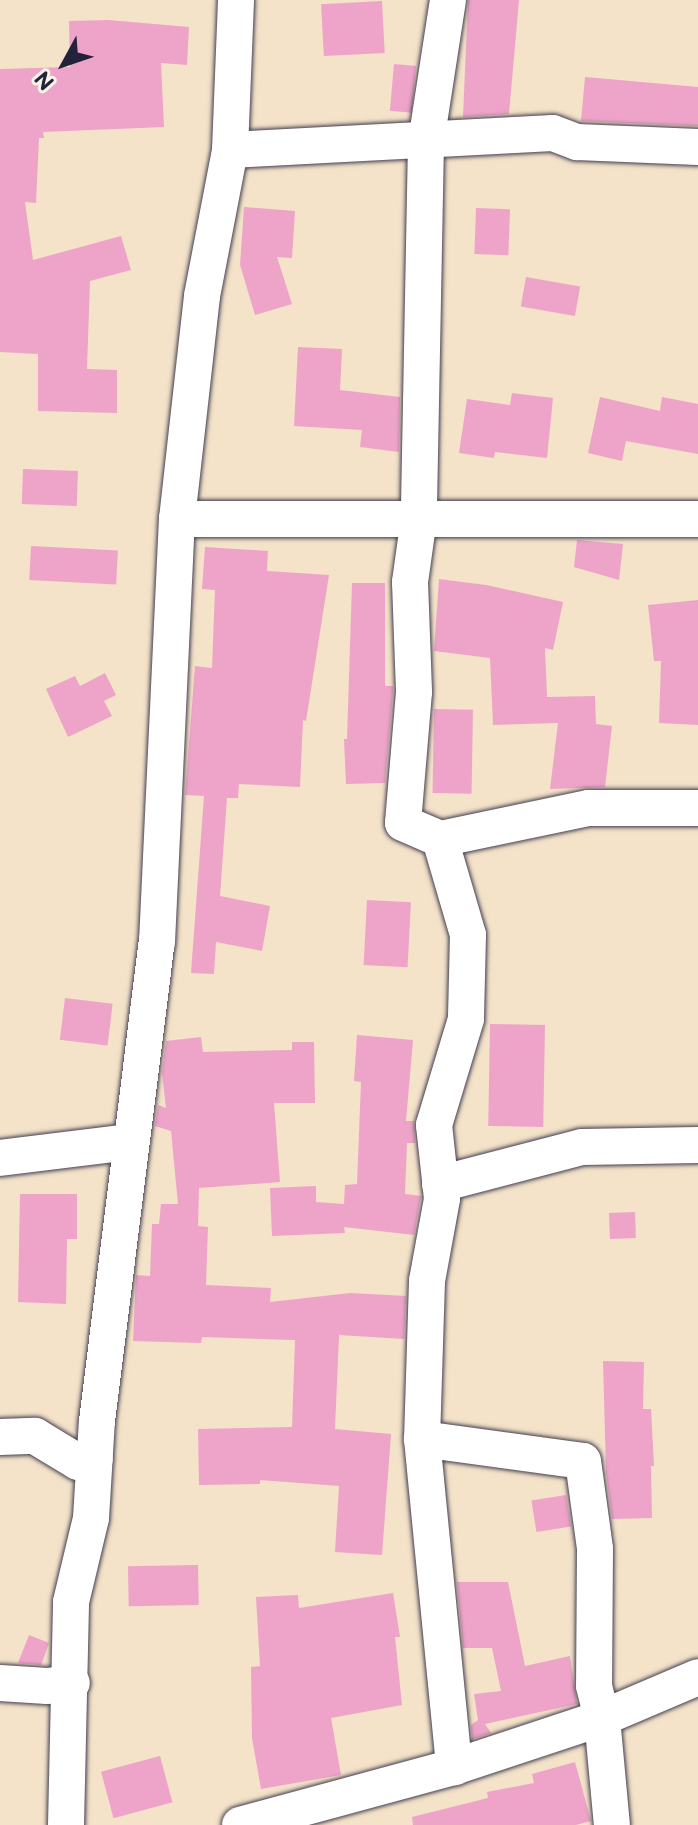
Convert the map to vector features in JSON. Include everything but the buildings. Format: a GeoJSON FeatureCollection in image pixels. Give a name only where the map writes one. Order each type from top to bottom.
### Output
{"type":"FeatureCollection","features":[{"type":"Feature","properties":{"kind":"street"},"geometry":{"type":"LineString","coordinates":[[66,1825],[72,1683],[71,1602],[91,1518],[131,1142],[157,942],[177,519],[202,296],[230,150],[236,0]]}},
{"type":"Feature","properties":{"kind":"street"},"geometry":{"type":"LineString","coordinates":[[448,0],[426,142],[419,518],[410,582],[414,692],[403,823],[440,839],[589,808],[698,808]]}},
{"type":"Feature","properties":{"kind":"street"},"geometry":{"type":"LineString","coordinates":[[230,150],[553,133],[577,142],[698,147]]}},
{"type":"Feature","properties":{"kind":"street"},"geometry":{"type":"LineString","coordinates":[[177,519],[698,519]]}},
{"type":"Feature","properties":{"kind":"street"},"geometry":{"type":"LineString","coordinates":[[440,839],[468,935],[466,1019],[434,1125],[440,1184],[439,1225],[427,1281],[422,1439],[454,1767]]}},
{"type":"Feature","properties":{"kind":"street"},"geometry":{"type":"LineString","coordinates":[[0,1158],[131,1142]]}},
{"type":"Feature","properties":{"kind":"street"},"geometry":{"type":"LineString","coordinates":[[440,1184],[582,1147],[698,1145]]}},
{"type":"Feature","properties":{"kind":"street"},"geometry":{"type":"LineString","coordinates":[[0,1437],[35,1436],[78,1462],[95,1459]]}},
{"type":"Feature","properties":{"kind":"street"},"geometry":{"type":"LineString","coordinates":[[422,1439],[583,1461],[595,1549],[594,1686],[602,1718],[612,1825]]}},
{"type":"Feature","properties":{"kind":"street"},"geometry":{"type":"LineString","coordinates":[[240,1825],[454,1767],[602,1718],[698,1677]]}},
{"type":"Feature","properties":{"kind":"street"},"geometry":{"type":"LineString","coordinates":[[0,1683],[47,1686],[72,1683]]}}]}
